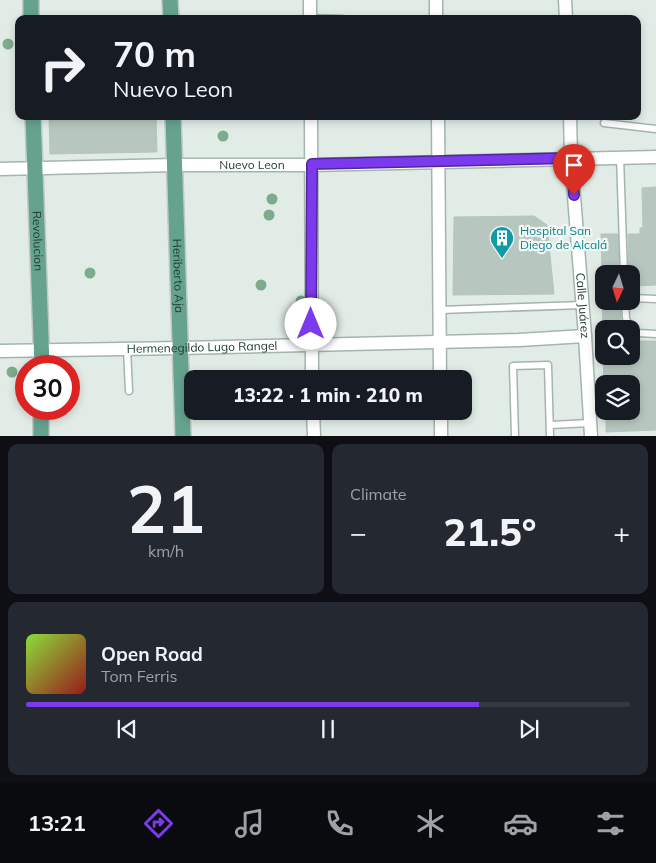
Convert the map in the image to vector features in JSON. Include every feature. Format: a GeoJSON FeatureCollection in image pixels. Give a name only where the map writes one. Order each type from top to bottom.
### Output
{"type":"FeatureCollection","features":[{"type":"Feature","properties":{"kind":"main road"},"geometry":{"type":"LineString","coordinates":[[31,0],[31,15]]}},
{"type":"Feature","properties":{"kind":"main road"},"geometry":{"type":"LineString","coordinates":[[170,0],[171,15]]}},
{"type":"Feature","properties":{"kind":"main road","name":"Revolucion"},"geometry":{"type":"LineString","coordinates":[[33,120],[42,355]]}},
{"type":"Feature","properties":{"kind":"main road","name":"Heriberto Aja"},"geometry":{"type":"LineString","coordinates":[[174,120],[183,436]]}},
{"type":"Feature","properties":{"kind":"main road"},"geometry":{"type":"LineString","coordinates":[[42,420],[42,436]]}},
{"type":"Feature","properties":{"kind":"street"},"geometry":{"type":"LineString","coordinates":[[310,0],[310,15]]}},
{"type":"Feature","properties":{"kind":"street"},"geometry":{"type":"LineString","coordinates":[[436,0],[436,15]]}},
{"type":"Feature","properties":{"kind":"street"},"geometry":{"type":"LineString","coordinates":[[565,0],[566,15]]}},
{"type":"Feature","properties":{"kind":"street"},"geometry":{"type":"LineString","coordinates":[[311,120],[312,370]]}},
{"type":"Feature","properties":{"kind":"street"},"geometry":{"type":"LineString","coordinates":[[438,120],[440,370]]}},
{"type":"Feature","properties":{"kind":"street","name":"Calle Juárez"},"geometry":{"type":"LineString","coordinates":[[570,120],[571,158],[586,336],[590,429]]}},
{"type":"Feature","properties":{"kind":"street","name":"Nuevo Leon"},"geometry":{"type":"LineString","coordinates":[[0,169],[656,157]]}},
{"type":"Feature","properties":{"kind":"street","name":"Hermenegildo Lugo Rangel"},"geometry":{"type":"LineString","coordinates":[[0,351],[181,348],[586,336]]}},
{"type":"Feature","properties":{"kind":"street"},"geometry":{"type":"LineString","coordinates":[[313,420],[314,436]]}},
{"type":"Feature","properties":{"kind":"street"},"geometry":{"type":"LineString","coordinates":[[440,420],[441,436]]}},
{"type":"Feature","properties":{"kind":"lane"},"geometry":{"type":"LineString","coordinates":[[604,123],[656,129]]}},
{"type":"Feature","properties":{"kind":"lane"},"geometry":{"type":"LineString","coordinates":[[620,157],[624,265]]}},
{"type":"Feature","properties":{"kind":"lane"},"geometry":{"type":"LineString","coordinates":[[640,298],[656,299]]}},
{"type":"Feature","properties":{"kind":"lane"},"geometry":{"type":"LineString","coordinates":[[440,310],[583,305]]}},
{"type":"Feature","properties":{"kind":"lane"},"geometry":{"type":"LineString","coordinates":[[640,333],[656,334]]}},
{"type":"Feature","properties":{"kind":"lane"},"geometry":{"type":"LineString","coordinates":[[127,349],[128,390]]}},
{"type":"Feature","properties":{"kind":"lane"},"geometry":{"type":"LineString","coordinates":[[515,436],[513,366],[548,365],[550,436]]}},
{"type":"Feature","properties":{"kind":"lane"},"geometry":{"type":"LineString","coordinates":[[550,424],[590,429]]}},
{"type":"Feature","properties":{"kind":"building"},"geometry":{"type":"Polygon","coordinates":[[[49,120],[156,120],[157,152],[50,154],[49,120]]]}},
{"type":"Feature","properties":{"kind":"building"},"geometry":{"type":"Polygon","coordinates":[[[656,187],[656,285],[640,286],[640,265],[629,265],[628,234],[640,234],[640,228],[643,228],[642,188],[656,187]]]}},
{"type":"Feature","properties":{"kind":"building","name":"Hospital San Diego de Alcalá"},"geometry":{"type":"Polygon","coordinates":[[[534,216],[547,225],[554,294],[453,295],[454,217],[534,216]]]}},
{"type":"Feature","properties":{"kind":"building"},"geometry":{"type":"Polygon","coordinates":[[[601,234],[618,234],[619,265],[602,265],[601,234]]]}},
{"type":"Feature","properties":{"kind":"building"},"geometry":{"type":"Polygon","coordinates":[[[602,310],[620,310],[621,320],[603,320],[602,310]]]}},
{"type":"Feature","properties":{"kind":"building"},"geometry":{"type":"Polygon","coordinates":[[[640,341],[656,341],[656,430],[606,432],[606,420],[640,420],[640,375],[604,375],[603,365],[640,365],[640,341]]]}},
{"type":"Feature","properties":{"kind":"place","name":"Hospital San Diego de Alcalá"},"geometry":{"type":"Point","coordinates":[502,259]}},
{"type":"Feature","properties":{"kind":"route"},"geometry":{"type":"LineString","coordinates":[[311,324],[312,164],[571,158],[574,195]]}}]}
